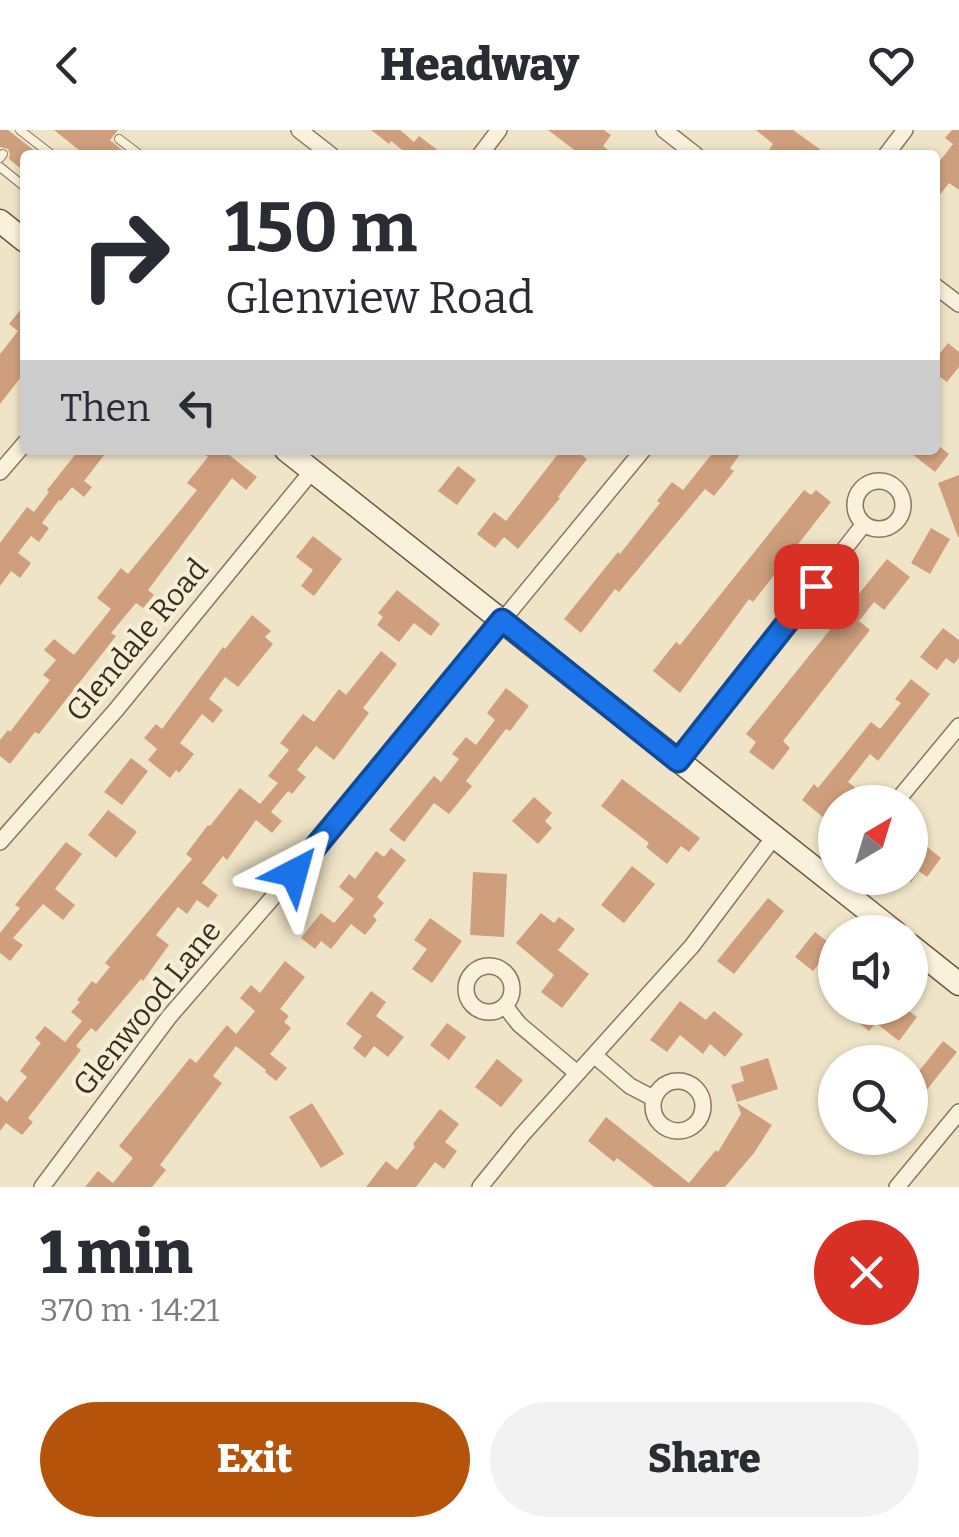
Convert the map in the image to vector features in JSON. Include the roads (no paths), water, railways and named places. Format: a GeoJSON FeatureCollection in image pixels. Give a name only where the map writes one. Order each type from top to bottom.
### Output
{"type":"FeatureCollection","features":[{"type":"Feature","properties":{"kind":"main road"},"geometry":{"type":"LineString","coordinates":[[292,455],[818,868]]}},
{"type":"Feature","properties":{"kind":"main road"},"geometry":{"type":"LineString","coordinates":[[852,895],[875,915]]}},
{"type":"Feature","properties":{"kind":"main road"},"geometry":{"type":"LineString","coordinates":[[928,959],[959,984]]}},
{"type":"Feature","properties":{"kind":"street"},"geometry":{"type":"LineString","coordinates":[[300,130],[325,150]]}},
{"type":"Feature","properties":{"kind":"street"},"geometry":{"type":"LineString","coordinates":[[484,150],[499,130]]}},
{"type":"Feature","properties":{"kind":"street"},"geometry":{"type":"LineString","coordinates":[[664,130],[690,150]]}},
{"type":"Feature","properties":{"kind":"street"},"geometry":{"type":"LineString","coordinates":[[890,150],[905,130]]}},
{"type":"Feature","properties":{"kind":"street"},"geometry":{"type":"LineString","coordinates":[[0,472],[20,449]]}},
{"type":"Feature","properties":{"kind":"street","name":"Glenwood Lane"},"geometry":{"type":"LineString","coordinates":[[42,1187],[169,1018],[294,873],[639,455]]}},
{"type":"Feature","properties":{"kind":"street","name":"Glendale Road"},"geometry":{"type":"LineString","coordinates":[[0,842],[116,710],[312,471]]}},
{"type":"Feature","properties":{"kind":"street"},"geometry":{"type":"LineString","coordinates":[[678,761],[864,524]]}},
{"type":"Feature","properties":{"kind":"street"},"geometry":{"type":"LineString","coordinates":[[910,785],[959,726]]}},
{"type":"Feature","properties":{"kind":"street"},"geometry":{"type":"LineString","coordinates":[[480,1187],[692,946],[774,837]]}},
{"type":"Feature","properties":{"kind":"street"},"geometry":{"type":"LineString","coordinates":[[505,1006],[518,1024],[577,1073]]}},
{"type":"Feature","properties":{"kind":"street"},"geometry":{"type":"LineString","coordinates":[[594,1055],[630,1086],[654,1098]]}},
{"type":"Feature","properties":{"kind":"street"},"geometry":{"type":"LineString","coordinates":[[897,1187],[959,1112]]}},
{"type":"Feature","properties":{"kind":"lane"},"geometry":{"type":"LineString","coordinates":[[19,132],[45,150]]}},
{"type":"Feature","properties":{"kind":"lane"},"geometry":{"type":"LineString","coordinates":[[119,138],[134,150]]}},
{"type":"Feature","properties":{"kind":"lane"},"geometry":{"type":"LineString","coordinates":[[0,168],[20,183]]}}]}
